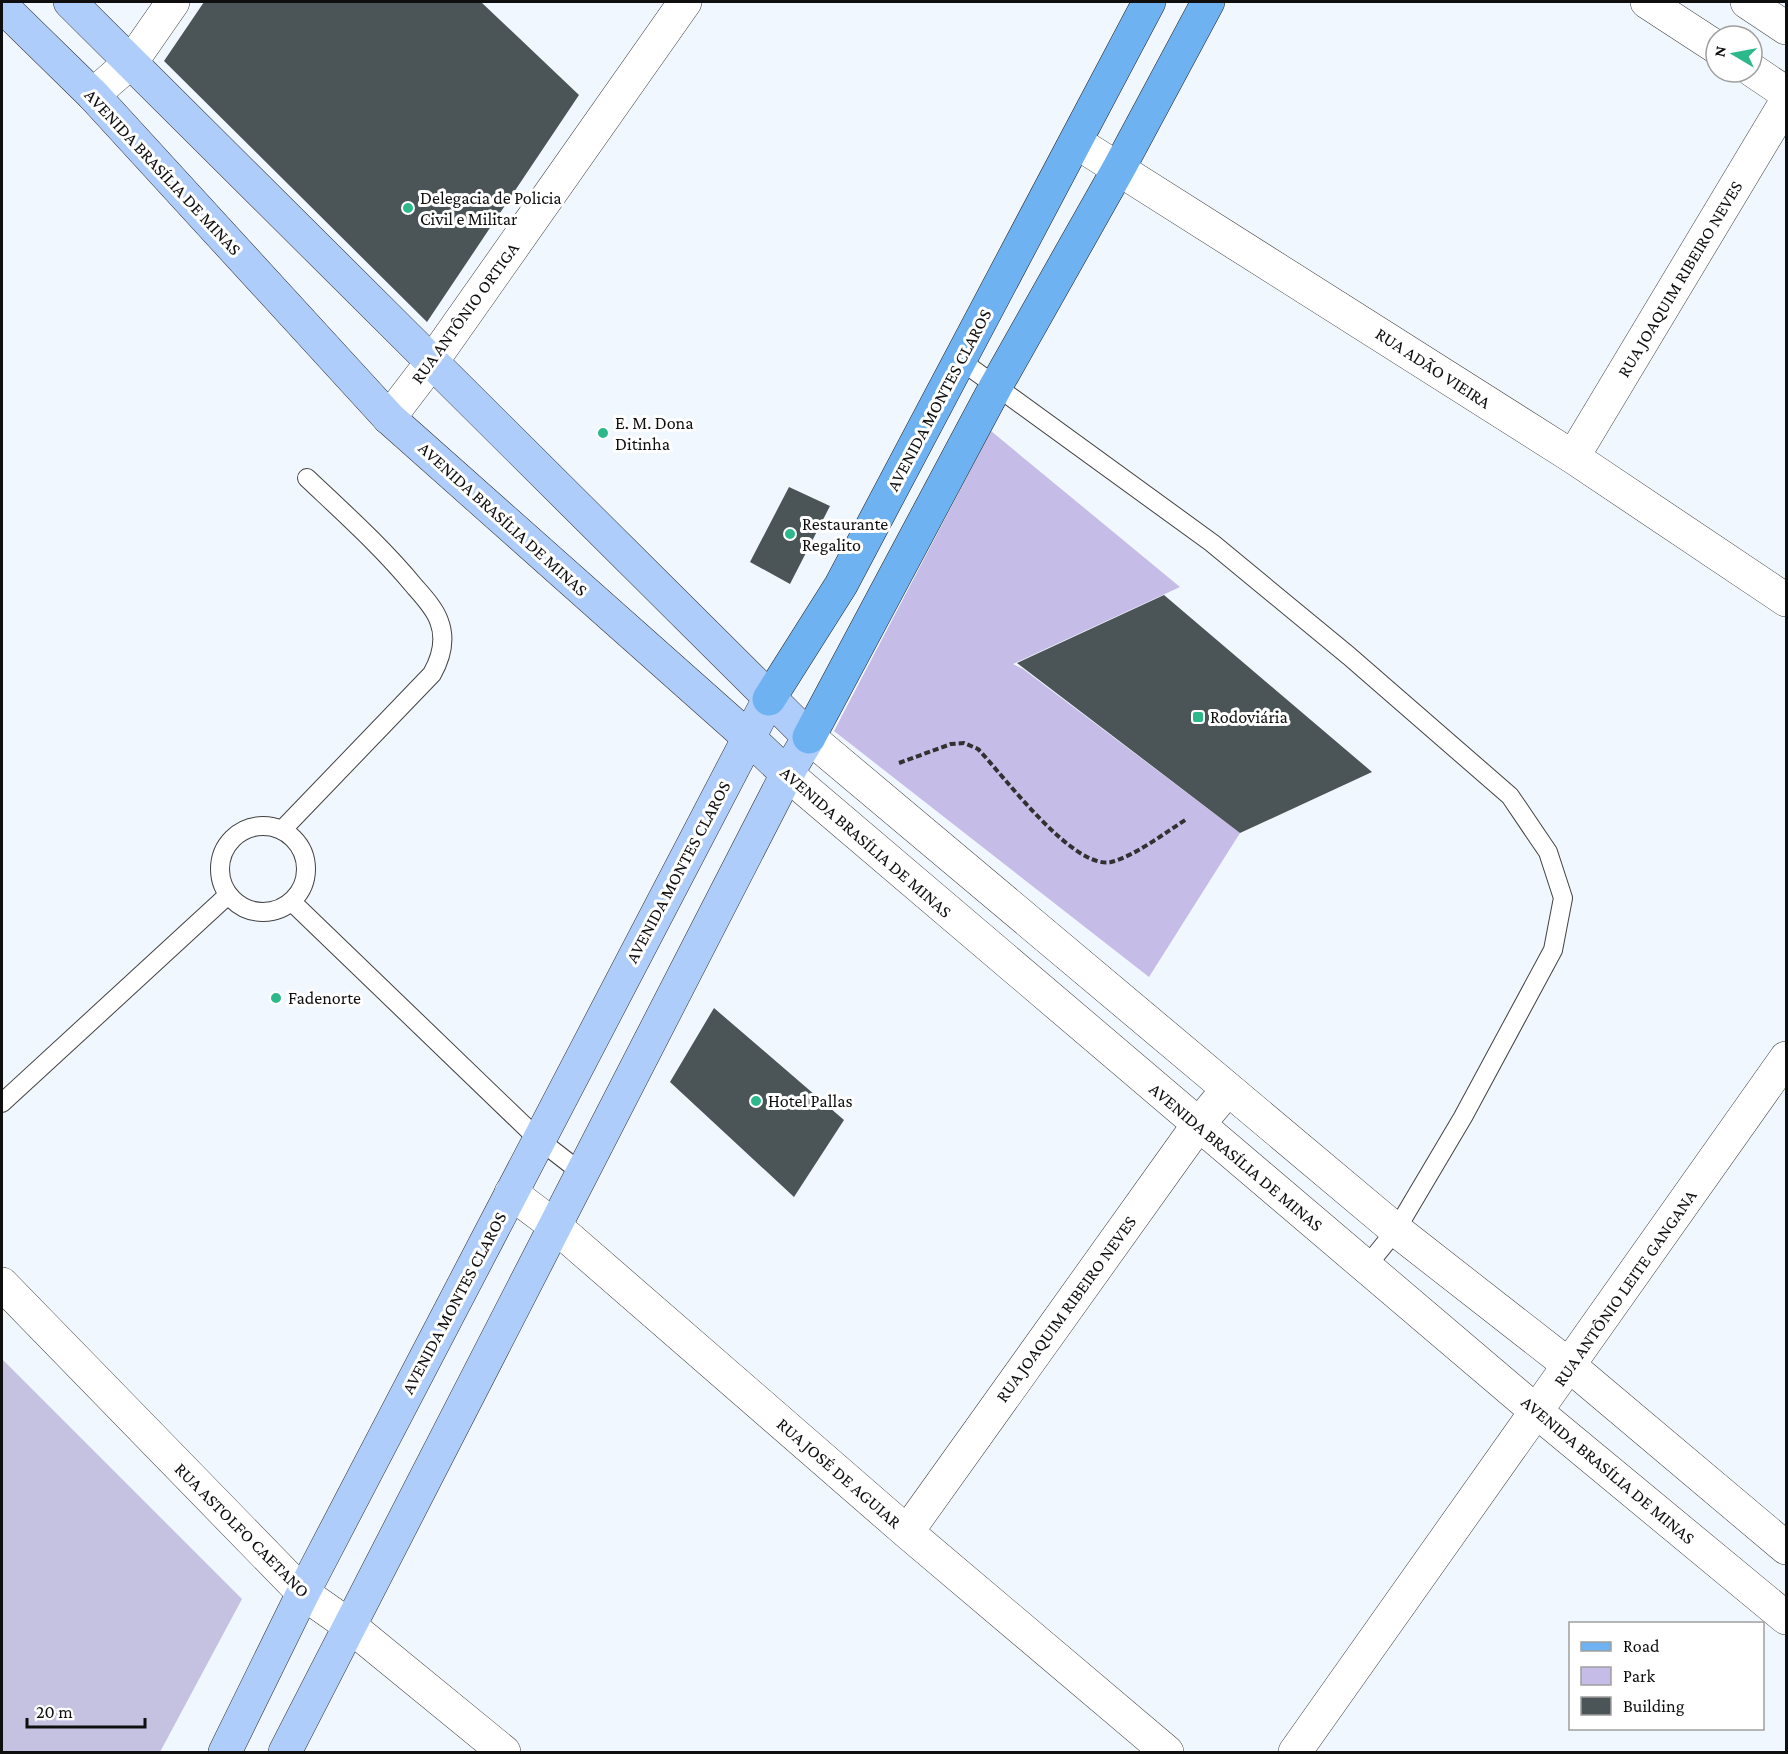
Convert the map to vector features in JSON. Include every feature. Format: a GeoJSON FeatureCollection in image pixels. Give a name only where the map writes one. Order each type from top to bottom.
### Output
{"type":"FeatureCollection","features":[{"type":"Feature","properties":{"kind":"main road"},"geometry":{"type":"LineString","coordinates":[[70,2],[132,61],[431,363],[809,737]]}},
{"type":"Feature","properties":{"kind":"main road","name":"AVENIDA MONTES CLAROS"},"geometry":{"type":"LineString","coordinates":[[225,1752],[303,1593],[748,737],[769,699],[841,585],[1149,2]]}},
{"type":"Feature","properties":{"kind":"main road"},"geometry":{"type":"LineString","coordinates":[[285,1752],[786,774],[809,737],[996,386],[1119,168],[1208,2]]}},
{"type":"Feature","properties":{"kind":"main road","name":"AVENIDA BRASÍLIA DE MINAS"},"geometry":{"type":"LineString","coordinates":[[2,6],[93,95],[389,418],[748,737],[786,774]]}},
{"type":"Feature","properties":{"kind":"street"},"geometry":{"type":"LineString","coordinates":[[93,95],[132,61],[173,2]]}},
{"type":"Feature","properties":{"kind":"street","name":"RUA ANTÔNIO ORTIGA"},"geometry":{"type":"LineString","coordinates":[[389,418],[431,363],[685,2]]}},
{"type":"Feature","properties":{"kind":"street"},"geometry":{"type":"LineString","coordinates":[[1647,2],[1704,39]]}},
{"type":"Feature","properties":{"kind":"street"},"geometry":{"type":"LineString","coordinates":[[1747,2],[1786,27]]}},
{"type":"Feature","properties":{"kind":"street"},"geometry":{"type":"LineString","coordinates":[[1764,78],[1786,93]]}},
{"type":"Feature","properties":{"kind":"street","name":"RUA JOAQUIM RIBEIRO NEVES"},"geometry":{"type":"LineString","coordinates":[[1573,457],[1786,102]]}},
{"type":"Feature","properties":{"kind":"street","name":"RUA ADÃO VIEIRA"},"geometry":{"type":"LineString","coordinates":[[1076,141],[1573,457],[1786,600]]}},
{"type":"Feature","properties":{"kind":"street"},"geometry":{"type":"LineString","coordinates":[[809,737],[1396,1230],[1570,1366],[1786,1548]]}},
{"type":"Feature","properties":{"kind":"street","name":"AVENIDA BRASÍLIA DE MINAS"},"geometry":{"type":"LineString","coordinates":[[786,774],[1537,1412],[1786,1618]]}},
{"type":"Feature","properties":{"kind":"street","name":"RUA ANTÔNIO LEITE GANGANA"},"geometry":{"type":"LineString","coordinates":[[1295,1752],[1783,1070]]}},
{"type":"Feature","properties":{"kind":"street","name":"RUA JOAQUIM RIBEIRO NEVES"},"geometry":{"type":"LineString","coordinates":[[907,1532],[1198,1125],[1228,1089]]}},
{"type":"Feature","properties":{"kind":"street","name":"RUA JOSÉ DE AGUIAR"},"geometry":{"type":"LineString","coordinates":[[511,1193],[555,1226],[907,1532],[1167,1752]]}},
{"type":"Feature","properties":{"kind":"street","name":"RUA ASTOLFO CAETANO"},"geometry":{"type":"LineString","coordinates":[[2,1284],[303,1593],[350,1626],[504,1752]]}},
{"type":"Feature","properties":{"kind":"lane"},"geometry":{"type":"LineString","coordinates":[[960,360],[1212,543],[1367,671],[1510,796],[1548,852],[1563,898],[1553,950],[1463,1117],[1396,1230],[1366,1267]]}},
{"type":"Feature","properties":{"kind":"lane"},"geometry":{"type":"LineString","coordinates":[[282,830],[432,674],[439,660],[442,643],[439,621],[424,598],[391,558],[307,478]]}},
{"type":"Feature","properties":{"kind":"lane"},"geometry":{"type":"LineString","coordinates":[[268,826],[282,830],[302,850],[306,863],[305,877],[300,891],[292,902],[270,912],[247,909],[228,895],[222,882],[220,868],[230,842],[240,832],[254,827],[268,826]]}},
{"type":"Feature","properties":{"kind":"lane"},"geometry":{"type":"LineString","coordinates":[[2,1103],[228,895]]}},
{"type":"Feature","properties":{"kind":"lane"},"geometry":{"type":"LineString","coordinates":[[292,902],[538,1139],[582,1173]]}},
{"type":"Feature","properties":{"kind":"path"},"geometry":{"type":"LineString","coordinates":[[859,778],[951,744],[964,743],[985,756],[1060,839],[1077,853],[1097,862],[1111,862],[1130,853],[1187,819]]}},
{"type":"Feature","properties":{"kind":"green space"},"geometry":{"type":"Polygon","coordinates":[[[991,431],[1180,587],[1013,664],[1023,669],[1240,833],[1149,977],[834,731],[991,431]]]}},
{"type":"Feature","properties":{"kind":"shaded area"},"geometry":{"type":"Polygon","coordinates":[[[2,1359],[242,1599],[160,1752],[2,1752],[2,1359]]]}},
{"type":"Feature","properties":{"kind":"building","name":"Delegacia de Policia Civil e Militar"},"geometry":{"type":"Polygon","coordinates":[[[204,2],[481,2],[579,95],[427,322],[164,61],[204,2]]]}},
{"type":"Feature","properties":{"kind":"building","name":"Restaurante Regalito"},"geometry":{"type":"Polygon","coordinates":[[[789,487],[830,506],[790,584],[750,562],[789,487]]]}},
{"type":"Feature","properties":{"kind":"building","name":"Rodoviária"},"geometry":{"type":"Polygon","coordinates":[[[1164,595],[1372,772],[1240,833],[1017,663],[1164,595]]]}},
{"type":"Feature","properties":{"kind":"building","name":"Hotel Pallas"},"geometry":{"type":"Polygon","coordinates":[[[714,1008],[844,1120],[794,1197],[670,1082],[714,1008]]]}},
{"type":"Feature","properties":{"kind":"place","name":"Delegacia de Policia Civil e Militar"},"geometry":{"type":"Point","coordinates":[408,208]}},
{"type":"Feature","properties":{"kind":"place","name":"E. M. Dona Ditinha"},"geometry":{"type":"Point","coordinates":[603,433]}},
{"type":"Feature","properties":{"kind":"place","name":"Restaurante Regalito"},"geometry":{"type":"Point","coordinates":[790,534]}},
{"type":"Feature","properties":{"kind":"place","name":"Rodoviária"},"geometry":{"type":"Point","coordinates":[1198,717]}},
{"type":"Feature","properties":{"kind":"place","name":"Fadenorte"},"geometry":{"type":"Point","coordinates":[276,998]}},
{"type":"Feature","properties":{"kind":"place","name":"Hotel Pallas"},"geometry":{"type":"Point","coordinates":[756,1101]}}]}
